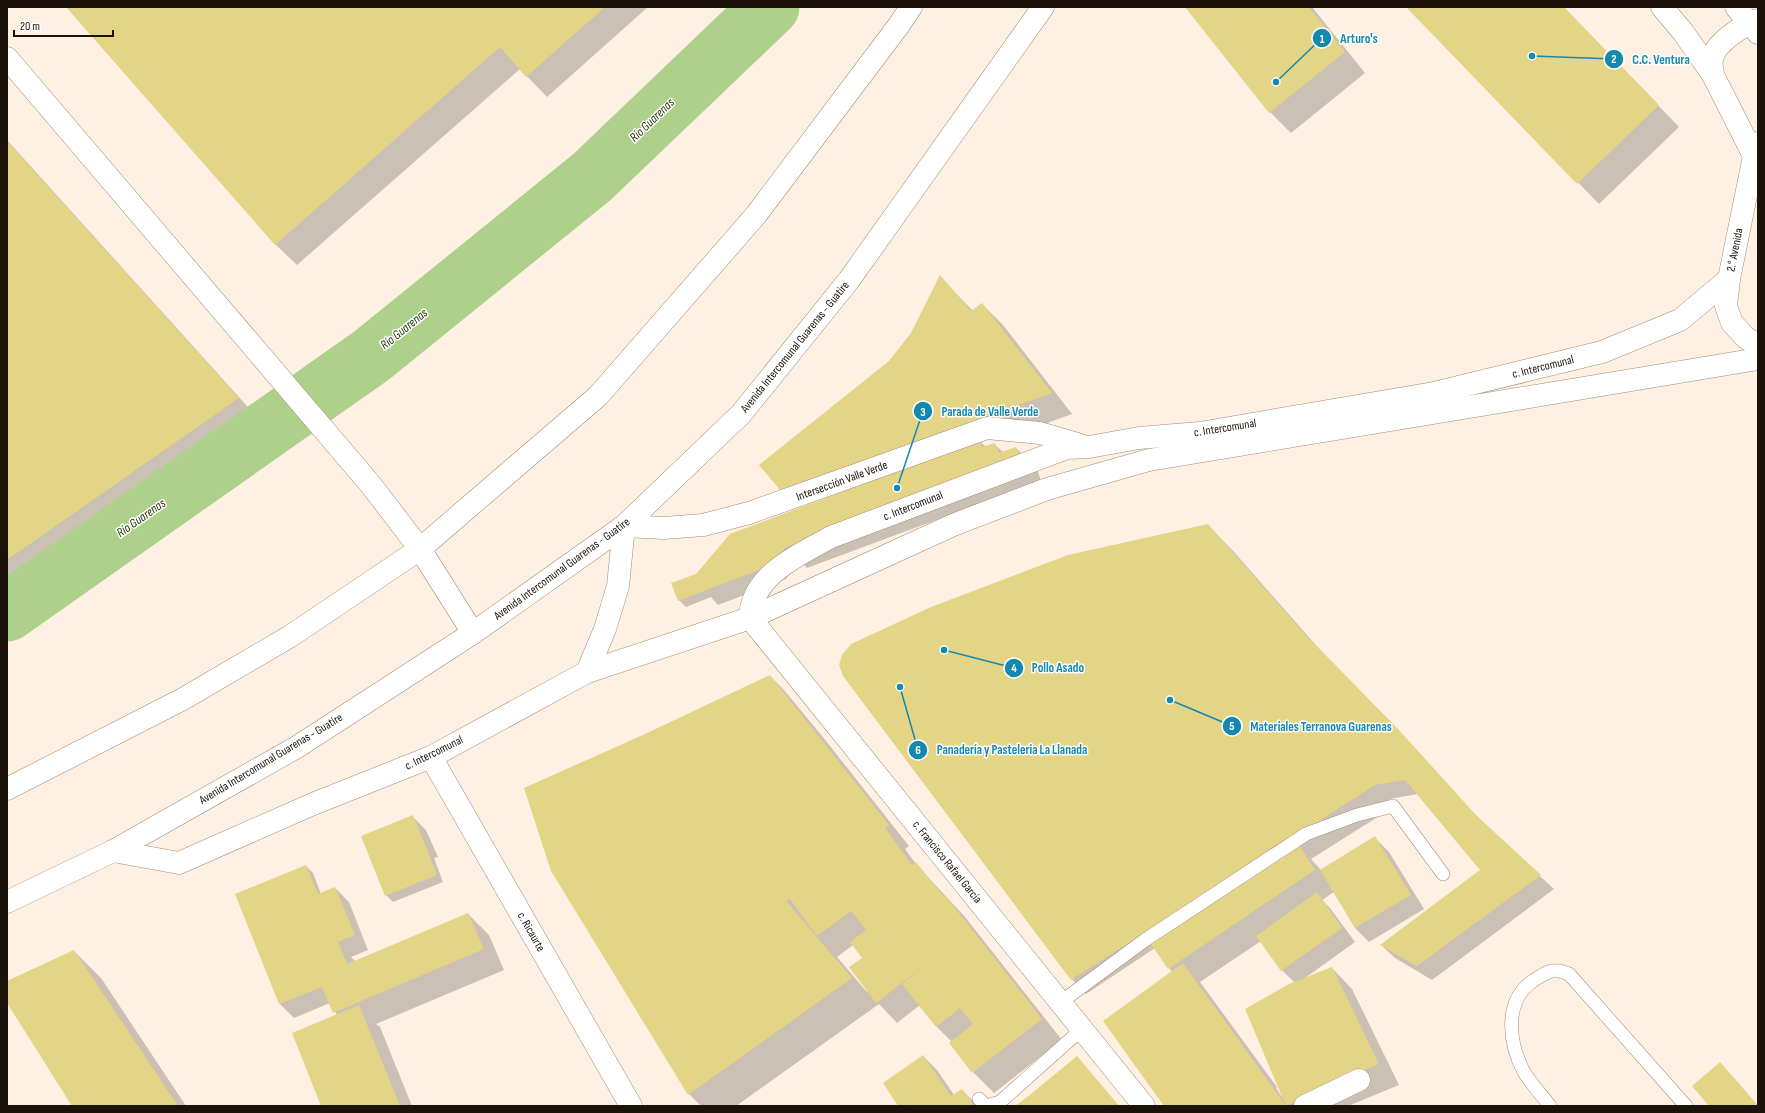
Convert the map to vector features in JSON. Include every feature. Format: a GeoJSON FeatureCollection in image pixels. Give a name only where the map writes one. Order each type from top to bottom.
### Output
{"type":"FeatureCollection","features":[{"type":"Feature","properties":{"kind":"street"},"geometry":{"type":"LineString","coordinates":[[7,789],[183,698],[290,636],[420,548],[598,396],[756,215],[911,7]]}},
{"type":"Feature","properties":{"kind":"street","name":"Avenida Intercomunal Guarenas - Guatire"},"geometry":{"type":"LineString","coordinates":[[7,902],[112,851],[297,747],[473,633],[624,526],[741,414],[849,280],[1042,7]]}},
{"type":"Feature","properties":{"kind":"street"},"geometry":{"type":"LineString","coordinates":[[1662,7],[1683,32],[1713,75],[1756,150]]}},
{"type":"Feature","properties":{"kind":"street"},"geometry":{"type":"LineString","coordinates":[[1713,75],[1712,60],[1716,49],[1732,34],[1751,21]]}},
{"type":"Feature","properties":{"kind":"street"},"geometry":{"type":"LineString","coordinates":[[7,58],[371,485],[420,548],[473,633]]}},
{"type":"Feature","properties":{"kind":"street","name":"2.° Avenida"},"geometry":{"type":"LineString","coordinates":[[1756,150],[1729,279],[1726,306],[1732,323],[1746,338],[1758,345]]}},
{"type":"Feature","properties":{"kind":"street","name":"c. Intercomunal"},"geometry":{"type":"LineString","coordinates":[[750,618],[750,606],[767,578],[796,557],[831,538],[1067,448],[1088,447],[1139,438],[1200,433],[1434,393],[1602,352],[1680,320],[1729,279]]}},
{"type":"Feature","properties":{"kind":"street","name":"c. Intercomunal"},"geometry":{"type":"LineString","coordinates":[[112,851],[179,863],[313,804],[431,757],[587,672],[750,618],[952,525],[1047,489],[1149,460],[1758,359]]}},
{"type":"Feature","properties":{"kind":"street","name":"Intersección Valle Verde"},"geometry":{"type":"LineString","coordinates":[[624,526],[664,528],[703,525],[749,513],[987,428],[1040,433],[1113,455],[1149,460]]}},
{"type":"Feature","properties":{"kind":"street"},"geometry":{"type":"LineString","coordinates":[[587,672],[605,629],[618,586],[624,526]]}},
{"type":"Feature","properties":{"kind":"street","name":"c. Francisco Rafael García"},"geometry":{"type":"LineString","coordinates":[[750,618],[1144,1106]]}},
{"type":"Feature","properties":{"kind":"street","name":"c. Ricaurte"},"geometry":{"type":"LineString","coordinates":[[431,757],[631,1106]]}},
{"type":"Feature","properties":{"kind":"street"},"geometry":{"type":"LineString","coordinates":[[1305,1106],[1359,1080]]}},
{"type":"Feature","properties":{"kind":"lane"},"geometry":{"type":"LineString","coordinates":[[1061,1002],[1145,940],[1306,834],[1357,815],[1393,806],[1443,874]]}},
{"type":"Feature","properties":{"kind":"lane"},"geometry":{"type":"LineString","coordinates":[[1550,1106],[1524,1072],[1512,1041],[1512,1009],[1518,995],[1528,984],[1546,972],[1559,970],[1569,974],[1686,1106]]}},
{"type":"Feature","properties":{"kind":"lane"},"geometry":{"type":"LineString","coordinates":[[979,1099],[986,1106],[1000,1102],[1082,1029]]}},
{"type":"Feature","properties":{"kind":"building"},"geometry":{"type":"Polygon","coordinates":[[[66,7],[605,7],[526,77],[500,47],[275,245],[66,7]]]}},
{"type":"Feature","properties":{"kind":"building"},"geometry":{"type":"Polygon","coordinates":[[[1185,7],[1309,7],[1345,52],[1269,113],[1185,7]]]}},
{"type":"Feature","properties":{"kind":"building"},"geometry":{"type":"Polygon","coordinates":[[[1406,7],[1564,7],[1659,105],[1577,184],[1406,7]]]}},
{"type":"Feature","properties":{"kind":"building"},"geometry":{"type":"Polygon","coordinates":[[[7,141],[239,398],[7,560],[7,141]]]}},
{"type":"Feature","properties":{"kind":"building"},"geometry":{"type":"Polygon","coordinates":[[[940,275],[971,311],[982,303],[1052,393],[780,490],[759,465],[889,361],[911,333],[940,275]]]}},
{"type":"Feature","properties":{"kind":"building"},"geometry":{"type":"Polygon","coordinates":[[[980,440],[982,447],[995,443],[999,453],[1016,447],[1021,460],[785,548],[772,565],[678,601],[671,583],[696,574],[730,534],[980,440]]]}},
{"type":"Feature","properties":{"kind":"building"},"geometry":{"type":"Polygon","coordinates":[[[1208,524],[1304,633],[1398,729],[1476,815],[1541,875],[1417,966],[1380,945],[1480,870],[1405,780],[1375,785],[1071,980],[843,676],[839,665],[842,655],[851,644],[931,607],[1068,555],[1208,524]]]}},
{"type":"Feature","properties":{"kind":"building"},"geometry":{"type":"Polygon","coordinates":[[[770,675],[889,825],[885,828],[912,865],[916,862],[943,896],[945,895],[1042,1019],[972,1073],[949,1043],[973,1024],[960,1008],[936,1027],[902,984],[929,962],[876,1003],[849,967],[862,958],[850,942],[866,930],[851,911],[817,936],[790,899],[786,901],[852,978],[688,1095],[551,871],[524,788],[645,734],[770,675]]]}},
{"type":"Feature","properties":{"kind":"building"},"geometry":{"type":"Polygon","coordinates":[[[413,815],[437,875],[385,896],[361,836],[413,815]]]}},
{"type":"Feature","properties":{"kind":"building"},"geometry":{"type":"Polygon","coordinates":[[[1375,836],[1411,895],[1355,928],[1320,870],[1375,836]]]}},
{"type":"Feature","properties":{"kind":"building"},"geometry":{"type":"Polygon","coordinates":[[[1298,844],[1315,870],[1168,969],[1151,944],[1298,844]]]}},
{"type":"Feature","properties":{"kind":"building"},"geometry":{"type":"Polygon","coordinates":[[[306,865],[318,894],[335,887],[355,935],[338,942],[347,964],[468,913],[484,949],[333,1013],[322,987],[279,1004],[235,894],[306,865]]]}},
{"type":"Feature","properties":{"kind":"building"},"geometry":{"type":"Polygon","coordinates":[[[1317,892],[1342,928],[1281,971],[1256,936],[1317,892]]]}},
{"type":"Feature","properties":{"kind":"building"},"geometry":{"type":"Polygon","coordinates":[[[74,950],[178,1106],[72,1106],[7,1003],[7,981],[74,950]]]}},
{"type":"Feature","properties":{"kind":"building"},"geometry":{"type":"Polygon","coordinates":[[[1183,963],[1286,1106],[1164,1106],[1103,1021],[1183,963]]]}},
{"type":"Feature","properties":{"kind":"building"},"geometry":{"type":"Polygon","coordinates":[[[1332,967],[1379,1064],[1336,1081],[1286,1106],[1245,1009],[1289,984],[1332,967]]]}},
{"type":"Feature","properties":{"kind":"building"},"geometry":{"type":"Polygon","coordinates":[[[359,1005],[400,1106],[321,1106],[292,1033],[359,1005]]]}},
{"type":"Feature","properties":{"kind":"building"},"geometry":{"type":"Polygon","coordinates":[[[923,1055],[951,1096],[962,1089],[974,1106],[898,1106],[883,1083],[923,1055]]]}},
{"type":"Feature","properties":{"kind":"building"},"geometry":{"type":"Polygon","coordinates":[[[1077,1056],[1119,1106],[1015,1106],[1031,1094],[1077,1056]]]}},
{"type":"Feature","properties":{"kind":"building"},"geometry":{"type":"Polygon","coordinates":[[[1720,1062],[1758,1106],[1709,1106],[1692,1086],[1720,1062]]]}},
{"type":"Feature","properties":{"kind":"waterway","name":"Río Guarenas"},"geometry":{"type":"LineString","coordinates":[[7,612],[371,356],[592,177],[770,7]]}},
{"type":"Feature","properties":{"kind":"place","name":"C.C. Ventura"},"geometry":{"type":"Point","coordinates":[1532,56]}},
{"type":"Feature","properties":{"kind":"place","name":"Arturo's"},"geometry":{"type":"Point","coordinates":[1276,82]}},
{"type":"Feature","properties":{"kind":"place","name":"Parada de Valle Verde"},"geometry":{"type":"Point","coordinates":[897,488]}},
{"type":"Feature","properties":{"kind":"place","name":"Pollo Asado"},"geometry":{"type":"Point","coordinates":[944,650]}},
{"type":"Feature","properties":{"kind":"place","name":"Panadería y Pasteleria La Llanada"},"geometry":{"type":"Point","coordinates":[900,687]}},
{"type":"Feature","properties":{"kind":"place","name":"Materiales Terranova Guarenas"},"geometry":{"type":"Point","coordinates":[1170,700]}}]}
